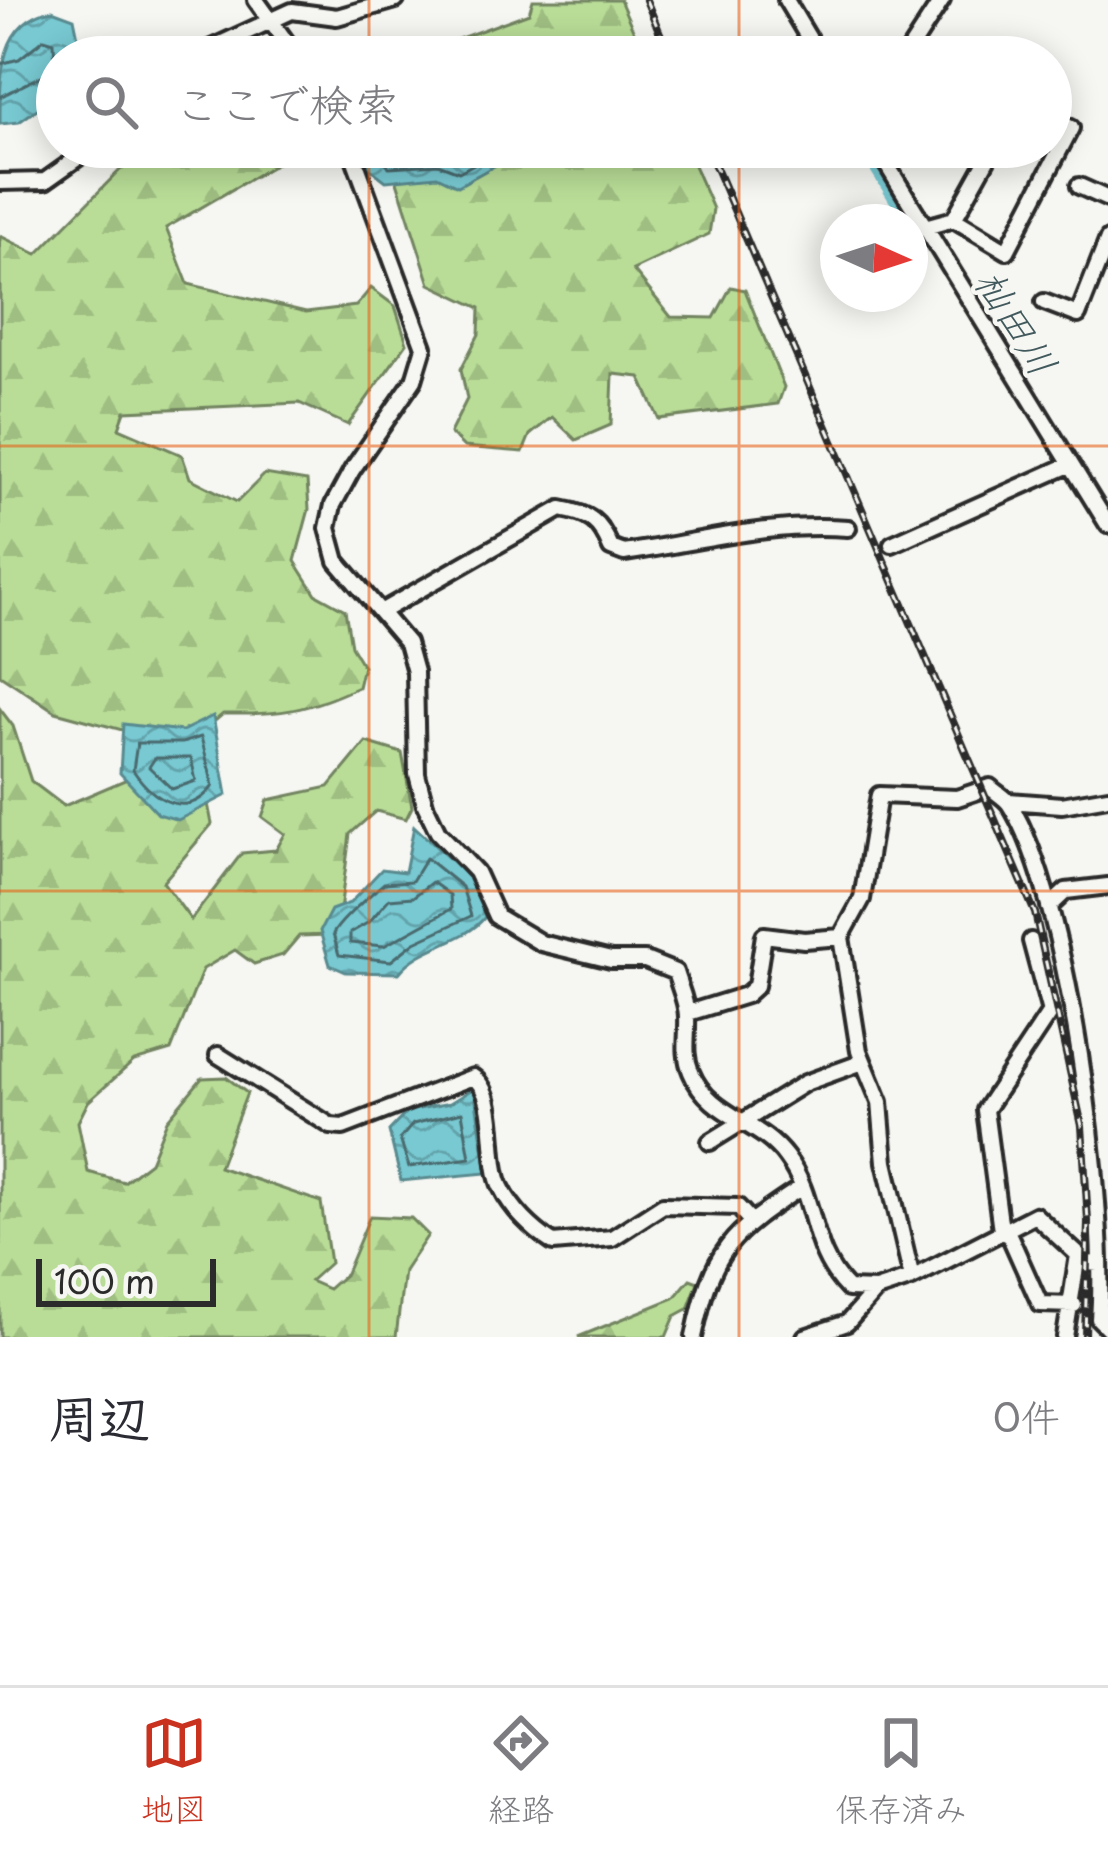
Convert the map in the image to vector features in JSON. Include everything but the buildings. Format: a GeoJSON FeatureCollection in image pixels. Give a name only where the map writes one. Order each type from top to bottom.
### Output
{"type":"FeatureCollection","features":[{"type":"Feature","properties":{"kind":"street"},"geometry":{"type":"LineString","coordinates":[[256,0],[283,36]]}},
{"type":"Feature","properties":{"kind":"street"},"geometry":{"type":"LineString","coordinates":[[236,36],[292,11],[337,17],[396,0]]}},
{"type":"Feature","properties":{"kind":"street"},"geometry":{"type":"LineString","coordinates":[[786,0],[807,36]]}},
{"type":"Feature","properties":{"kind":"street"},"geometry":{"type":"LineString","coordinates":[[919,36],[942,0]]}},
{"type":"Feature","properties":{"kind":"street"},"geometry":{"type":"LineString","coordinates":[[0,182],[44,181],[63,168]]}},
{"type":"Feature","properties":{"kind":"street"},"geometry":{"type":"LineString","coordinates":[[358,168],[424,347],[414,380],[352,470],[333,505],[328,528],[337,561],[384,610],[407,643],[415,672],[417,774],[438,832],[476,872],[496,916],[542,943],[611,960],[660,964],[675,972],[688,1013],[684,1042],[690,1070],[714,1106],[782,1151],[802,1187],[823,1259],[848,1289],[876,1290],[911,1278],[1035,1215],[1078,1256],[1099,1264]]}},
{"type":"Feature","properties":{"kind":"street"},"geometry":{"type":"LineString","coordinates":[[889,168],[912,204]]}},
{"type":"Feature","properties":{"kind":"street"},"geometry":{"type":"LineString","coordinates":[[928,226],[954,219],[982,168]]}},
{"type":"Feature","properties":{"kind":"street"},"geometry":{"type":"LineString","coordinates":[[954,219],[1007,251],[1050,168]]}},
{"type":"Feature","properties":{"kind":"street"},"geometry":{"type":"LineString","coordinates":[[1078,186],[1108,199]]}},
{"type":"Feature","properties":{"kind":"street"},"geometry":{"type":"LineString","coordinates":[[928,230],[1108,525]]}},
{"type":"Feature","properties":{"kind":"street"},"geometry":{"type":"LineString","coordinates":[[1044,302],[1078,315],[1108,239]]}},
{"type":"Feature","properties":{"kind":"street"},"geometry":{"type":"LineString","coordinates":[[892,544],[1069,465]]}},
{"type":"Feature","properties":{"kind":"street"},"geometry":{"type":"LineString","coordinates":[[384,610],[561,509],[587,513],[602,525],[611,548],[624,553],[746,531],[803,525],[848,528]]}},
{"type":"Feature","properties":{"kind":"street"},"geometry":{"type":"LineString","coordinates":[[911,1278],[885,1162],[880,1102],[863,1062],[841,937],[862,898],[879,795],[958,798],[990,787],[1011,806],[1049,907],[1088,1101],[1103,1209],[1099,1264],[1104,1302],[1099,1319],[1108,1328]]}},
{"type":"Feature","properties":{"kind":"street"},"geometry":{"type":"LineString","coordinates":[[1011,806],[1108,802]]}},
{"type":"Feature","properties":{"kind":"street"},"geometry":{"type":"LineString","coordinates":[[1049,907],[1066,891],[1108,886]]}},
{"type":"Feature","properties":{"kind":"street"},"geometry":{"type":"LineString","coordinates":[[688,1013],[746,995],[756,986],[764,935],[805,940],[841,937]]}},
{"type":"Feature","properties":{"kind":"street"},"geometry":{"type":"LineString","coordinates":[[1030,940],[1050,1012],[985,1110],[1001,1230],[1010,1237],[1040,1304],[1074,1305]]}},
{"type":"Feature","properties":{"kind":"street"},"geometry":{"type":"LineString","coordinates":[[218,1055],[331,1126],[343,1127],[473,1077],[484,1093],[500,1186],[520,1214],[553,1243],[612,1238],[663,1204],[737,1208],[749,1219]]}},
{"type":"Feature","properties":{"kind":"street"},"geometry":{"type":"LineString","coordinates":[[710,1142],[805,1083],[863,1062]]}},
{"type":"Feature","properties":{"kind":"street"},"geometry":{"type":"LineString","coordinates":[[694,1337],[706,1286],[732,1235],[802,1187]]}},
{"type":"Feature","properties":{"kind":"street"},"geometry":{"type":"LineString","coordinates":[[1065,1337],[1074,1305],[1078,1256]]}},
{"type":"Feature","properties":{"kind":"street"},"geometry":{"type":"LineString","coordinates":[[805,1337],[847,1323],[876,1290]]}},
{"type":"Feature","properties":{"kind":"green space"},"geometry":{"type":"Polygon","coordinates":[[[533,0],[620,0],[636,36],[466,36],[529,13],[533,0]]]}},
{"type":"Feature","properties":{"kind":"green space"},"geometry":{"type":"Polygon","coordinates":[[[122,168],[269,168],[166,228],[188,284],[306,312],[356,306],[371,288],[395,306],[407,343],[348,425],[299,403],[125,411],[119,428],[182,455],[190,478],[237,502],[265,474],[307,481],[309,509],[295,561],[316,594],[345,610],[351,646],[363,666],[358,687],[292,710],[223,714],[202,732],[170,743],[56,712],[0,675],[0,236],[37,254],[122,168]]]}},
{"type":"Feature","properties":{"kind":"green space"},"geometry":{"type":"Polygon","coordinates":[[[393,168],[695,168],[713,209],[709,234],[633,270],[671,317],[714,318],[731,287],[745,290],[784,387],[778,404],[659,419],[640,377],[613,374],[611,425],[576,440],[552,417],[530,435],[523,452],[464,447],[450,433],[467,399],[461,369],[479,334],[480,308],[430,284],[393,168]]]}},
{"type":"Feature","properties":{"kind":"green space"},"geometry":{"type":"Polygon","coordinates":[[[0,709],[13,726],[31,781],[64,806],[134,776],[204,783],[212,824],[163,882],[191,920],[242,853],[276,850],[285,834],[262,817],[268,800],[329,787],[366,742],[402,753],[412,807],[406,819],[376,811],[350,834],[340,911],[330,935],[299,936],[283,955],[254,964],[235,950],[203,969],[171,1050],[134,1061],[88,1102],[78,1122],[88,1172],[124,1182],[150,1162],[167,1120],[202,1078],[226,1077],[247,1093],[219,1167],[321,1202],[330,1263],[310,1281],[328,1289],[346,1273],[370,1216],[411,1218],[428,1235],[404,1271],[396,1337],[0,1337],[0,709]]]}},
{"type":"Feature","properties":{"kind":"green space"},"geometry":{"type":"Polygon","coordinates":[[[690,1279],[698,1282],[688,1309],[675,1316],[666,1337],[578,1337],[674,1298],[690,1279]]]}},
{"type":"Feature","properties":{"kind":"water"},"geometry":{"type":"Polygon","coordinates":[[[52,10],[74,18],[78,36],[36,36],[36,110],[19,122],[0,124],[6,52],[22,25],[52,10]]]}},
{"type":"Feature","properties":{"kind":"water"},"geometry":{"type":"Polygon","coordinates":[[[369,168],[491,168],[458,186],[437,176],[386,181],[369,168]]]}},
{"type":"Feature","properties":{"kind":"water"},"geometry":{"type":"Polygon","coordinates":[[[213,716],[227,795],[178,820],[158,814],[120,773],[123,724],[182,731],[213,716]]]}},
{"type":"Feature","properties":{"kind":"water"},"geometry":{"type":"Polygon","coordinates":[[[414,826],[472,880],[485,917],[399,973],[346,972],[330,965],[320,931],[331,910],[350,903],[382,869],[405,872],[414,826]]]}},
{"type":"Feature","properties":{"kind":"water"},"geometry":{"type":"Polygon","coordinates":[[[474,1088],[487,1173],[401,1181],[389,1131],[408,1111],[450,1103],[474,1088]]]}},
{"type":"Feature","properties":{"kind":"waterway","name":"杣田川"},"geometry":{"type":"LineString","coordinates":[[881,168],[903,204]]}},
{"type":"Feature","properties":{"kind":"railway"},"geometry":{"type":"LineString","coordinates":[[646,0],[661,36]]}},
{"type":"Feature","properties":{"kind":"railway"},"geometry":{"type":"LineString","coordinates":[[716,168],[1035,913],[1082,1126],[1088,1221],[1085,1337]]}}]}
